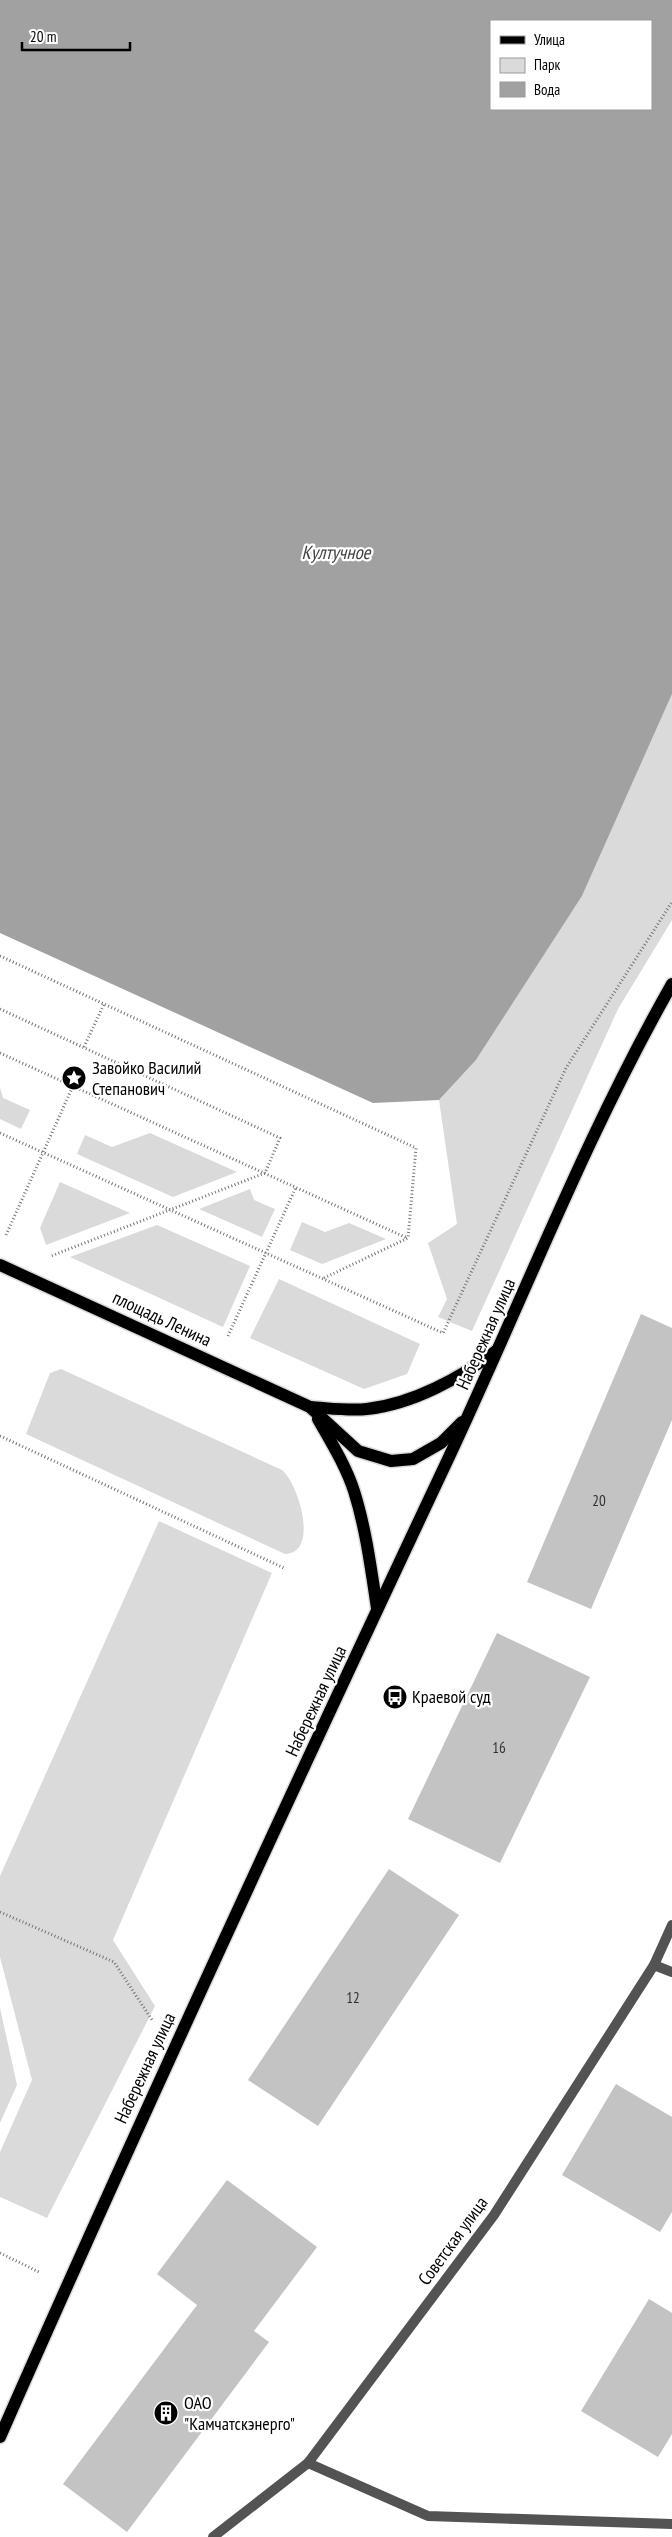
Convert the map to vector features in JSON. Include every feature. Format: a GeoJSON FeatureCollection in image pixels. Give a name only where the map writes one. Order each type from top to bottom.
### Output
{"type":"FeatureCollection","features":[{"type":"Feature","properties":{"kind":"main road","name":"Набережная улица"},"geometry":{"type":"LineString","coordinates":[[0,2437],[131,2140],[468,1416],[621,1079],[672,984]]}},
{"type":"Feature","properties":{"kind":"main road","name":"площадь Ленина"},"geometry":{"type":"LineString","coordinates":[[0,1265],[310,1407]]}},
{"type":"Feature","properties":{"kind":"main road"},"geometry":{"type":"LineString","coordinates":[[310,1407],[366,1410],[407,1400],[462,1373],[498,1349]]}},
{"type":"Feature","properties":{"kind":"main road"},"geometry":{"type":"LineString","coordinates":[[310,1407],[358,1451],[391,1461],[413,1459],[440,1443],[468,1416]]}},
{"type":"Feature","properties":{"kind":"main road"},"geometry":{"type":"LineString","coordinates":[[310,1407],[334,1446],[354,1491],[378,1608]]}},
{"type":"Feature","properties":{"kind":"street","name":"Советская улица"},"geometry":{"type":"LineString","coordinates":[[213,2537],[308,2464],[494,2215],[654,1964],[672,1925]]}},
{"type":"Feature","properties":{"kind":"street"},"geometry":{"type":"LineString","coordinates":[[654,1964],[672,1972]]}},
{"type":"Feature","properties":{"kind":"street"},"geometry":{"type":"LineString","coordinates":[[308,2464],[428,2516],[672,2524]]}},
{"type":"Feature","properties":{"kind":"path"},"geometry":{"type":"LineString","coordinates":[[0,1133],[443,1333],[566,1068],[672,902]]}},
{"type":"Feature","properties":{"kind":"path"},"geometry":{"type":"LineString","coordinates":[[0,956],[416,1148],[408,1238]]}},
{"type":"Feature","properties":{"kind":"path"},"geometry":{"type":"LineString","coordinates":[[84,1047],[104,1004]]}},
{"type":"Feature","properties":{"kind":"path"},"geometry":{"type":"LineString","coordinates":[[0,1009],[280,1138],[265,1173],[51,1256]]}},
{"type":"Feature","properties":{"kind":"path"},"geometry":{"type":"LineString","coordinates":[[0,1053],[408,1238]]}},
{"type":"Feature","properties":{"kind":"path"},"geometry":{"type":"LineString","coordinates":[[6,1235],[73,1086]]}},
{"type":"Feature","properties":{"kind":"path"},"geometry":{"type":"LineString","coordinates":[[228,1336],[296,1187]]}},
{"type":"Feature","properties":{"kind":"path"},"geometry":{"type":"LineString","coordinates":[[323,1278],[408,1238]]}},
{"type":"Feature","properties":{"kind":"path"},"geometry":{"type":"LineString","coordinates":[[0,1436],[284,1568]]}},
{"type":"Feature","properties":{"kind":"path"},"geometry":{"type":"LineString","coordinates":[[0,1912],[114,1962],[152,2020]]}},
{"type":"Feature","properties":{"kind":"path"},"geometry":{"type":"LineString","coordinates":[[0,2253],[39,2272]]}},
{"type":"Feature","properties":{"kind":"green space"},"geometry":{"type":"Polygon","coordinates":[[[672,694],[672,920],[618,1009],[472,1331],[438,1317],[447,1299],[428,1243],[457,1224],[439,1100],[476,1060],[582,896],[672,694]]]}},
{"type":"Feature","properties":{"kind":"green space"},"geometry":{"type":"Polygon","coordinates":[[[0,1088],[3,1098],[30,1110],[21,1129],[0,1119],[0,1088]]]}},
{"type":"Feature","properties":{"kind":"green space"},"geometry":{"type":"Polygon","coordinates":[[[150,1133],[237,1172],[173,1197],[77,1154],[85,1135],[112,1147],[150,1133]]]}},
{"type":"Feature","properties":{"kind":"green space"},"geometry":{"type":"Polygon","coordinates":[[[60,1182],[130,1213],[46,1245],[40,1228],[60,1182]]]}},
{"type":"Feature","properties":{"kind":"green space"},"geometry":{"type":"Polygon","coordinates":[[[250,1189],[254,1200],[275,1209],[262,1237],[199,1209],[250,1189]]]}},
{"type":"Feature","properties":{"kind":"green space"},"geometry":{"type":"Polygon","coordinates":[[[302,1222],[325,1232],[349,1223],[386,1239],[322,1264],[290,1250],[302,1222]]]}},
{"type":"Feature","properties":{"kind":"green space"},"geometry":{"type":"Polygon","coordinates":[[[157,1225],[250,1266],[223,1327],[70,1257],[157,1225]]]}},
{"type":"Feature","properties":{"kind":"green space"},"geometry":{"type":"Polygon","coordinates":[[[279,1279],[420,1344],[407,1374],[364,1389],[250,1338],[279,1279]]]}},
{"type":"Feature","properties":{"kind":"green space"},"geometry":{"type":"Polygon","coordinates":[[[61,1369],[282,1470],[294,1488],[303,1517],[304,1530],[302,1542],[296,1551],[285,1554],[26,1434],[50,1373],[61,1369]]]}},
{"type":"Feature","properties":{"kind":"green space"},"geometry":{"type":"Polygon","coordinates":[[[159,1521],[272,1573],[113,1940],[155,2006],[47,2218],[0,2197],[0,2152],[32,2080],[0,1957],[0,1876],[159,1521]]]}},
{"type":"Feature","properties":{"kind":"green space"},"geometry":{"type":"Polygon","coordinates":[[[0,2008],[17,2085],[0,2123],[0,2008]]]}},
{"type":"Feature","properties":{"kind":"water","name":"Култучное"},"geometry":{"type":"Polygon","coordinates":[[[0,0],[672,0],[672,694],[582,896],[476,1060],[439,1100],[373,1103],[0,933],[0,0]]]}},
{"type":"Feature","properties":{"kind":"building"},"geometry":{"type":"Polygon","coordinates":[[[641,1314],[672,1328],[672,1420],[591,1609],[527,1582],[641,1314]]]}},
{"type":"Feature","properties":{"kind":"building"},"geometry":{"type":"Polygon","coordinates":[[[497,1633],[590,1677],[500,1863],[408,1819],[497,1633]]]}},
{"type":"Feature","properties":{"kind":"building"},"geometry":{"type":"Polygon","coordinates":[[[389,1869],[459,1915],[318,2126],[248,2080],[389,1869]]]}},
{"type":"Feature","properties":{"kind":"building"},"geometry":{"type":"Polygon","coordinates":[[[616,2084],[672,2117],[672,2212],[660,2232],[562,2175],[616,2084]]]}},
{"type":"Feature","properties":{"kind":"building","name":"ОАО \"Камчатскэнерго\""},"geometry":{"type":"Polygon","coordinates":[[[227,2180],[317,2247],[254,2331],[269,2342],[127,2532],[63,2484],[197,2305],[157,2274],[227,2180]]]}},
{"type":"Feature","properties":{"kind":"building"},"geometry":{"type":"Polygon","coordinates":[[[649,2299],[672,2313],[672,2434],[658,2457],[581,2411],[649,2299]]]}},
{"type":"Feature","properties":{"kind":"place","name":"Завойко Василий Степанович"},"geometry":{"type":"Point","coordinates":[74,1078]}},
{"type":"Feature","properties":{"kind":"place","name":"Краевой суд"},"geometry":{"type":"Point","coordinates":[395,1697]}},
{"type":"Feature","properties":{"kind":"place","name":"ОАО \"Камчатскэнерго\""},"geometry":{"type":"Point","coordinates":[166,2413]}}]}
